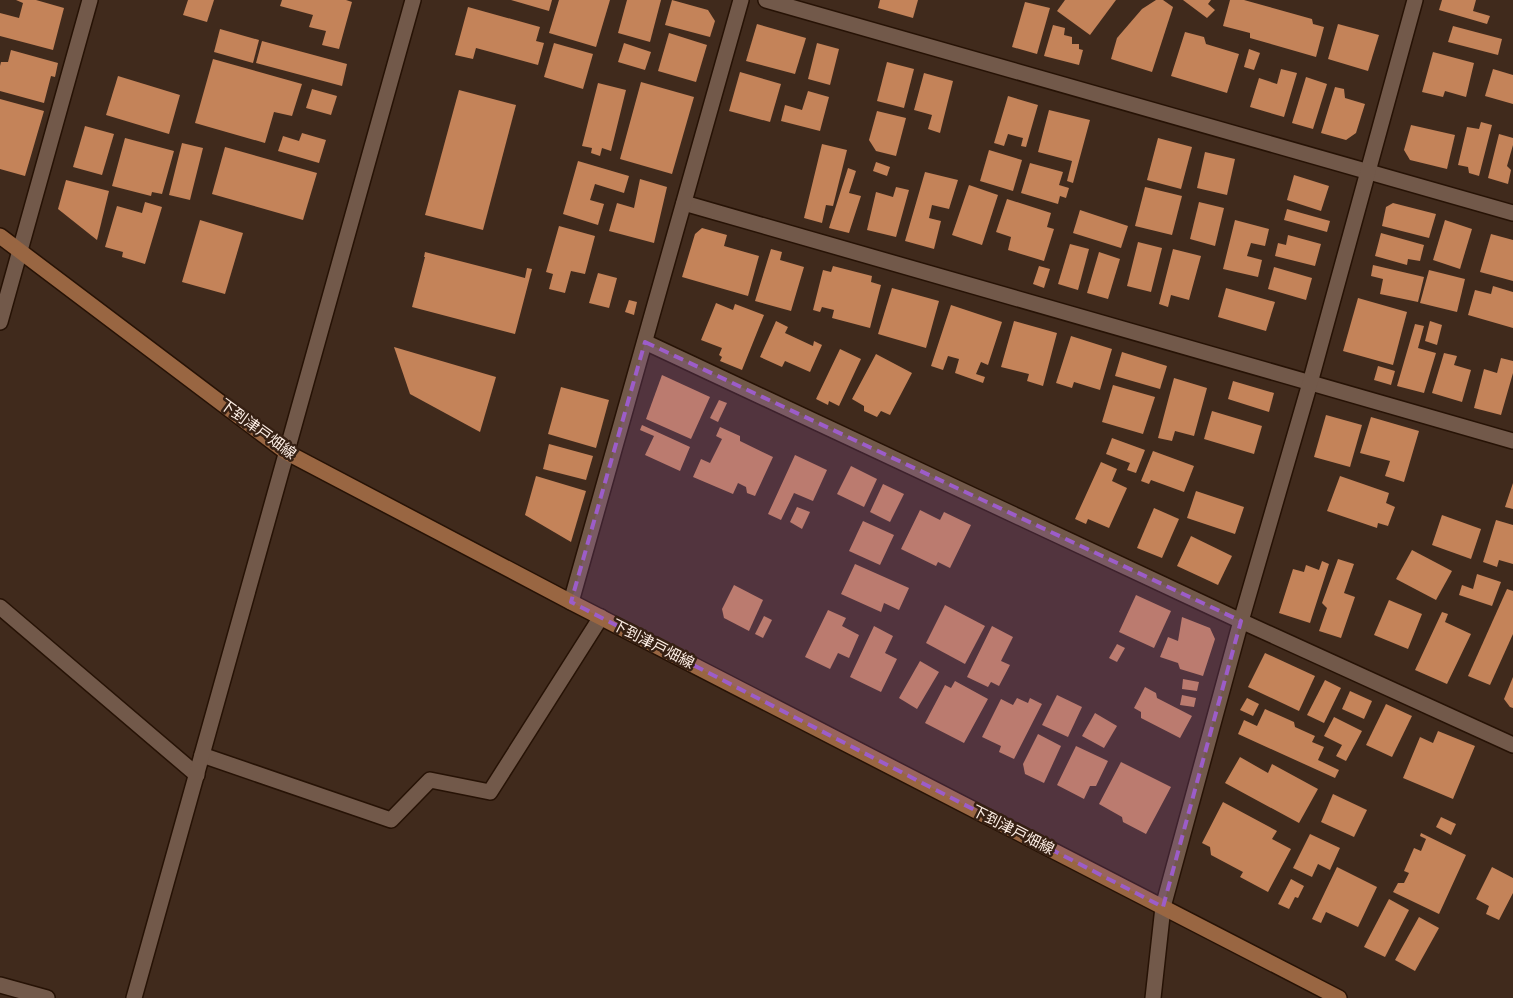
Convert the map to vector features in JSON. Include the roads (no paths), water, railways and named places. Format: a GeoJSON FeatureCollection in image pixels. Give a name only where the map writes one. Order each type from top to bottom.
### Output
{"type":"FeatureCollection","features":[{"type":"Feature","properties":{"kind":"main road","name":"下到津戸畑線"},"geometry":{"type":"LineString","coordinates":[[0,236],[286,452],[571,602],[1339,998]]}},
{"type":"Feature","properties":{"kind":"street"},"geometry":{"type":"LineString","coordinates":[[0,322],[90,0]]}},
{"type":"Feature","properties":{"kind":"street"},"geometry":{"type":"LineString","coordinates":[[134,998],[413,0]]}},
{"type":"Feature","properties":{"kind":"street"},"geometry":{"type":"LineString","coordinates":[[571,602],[741,0]]}},
{"type":"Feature","properties":{"kind":"street"},"geometry":{"type":"LineString","coordinates":[[766,0],[1513,213]]}},
{"type":"Feature","properties":{"kind":"street"},"geometry":{"type":"LineString","coordinates":[[1153,998],[1163,907],[1310,384],[1415,0]]}},
{"type":"Feature","properties":{"kind":"street"},"geometry":{"type":"LineString","coordinates":[[684,202],[1513,441]]}},
{"type":"Feature","properties":{"kind":"street"},"geometry":{"type":"LineString","coordinates":[[645,342],[1242,621],[1513,745]]}},
{"type":"Feature","properties":{"kind":"street"},"geometry":{"type":"LineString","coordinates":[[0,608],[197,775]]}},
{"type":"Feature","properties":{"kind":"street"},"geometry":{"type":"LineString","coordinates":[[202,755],[391,820],[430,780],[490,792],[602,617]]}},
{"type":"Feature","properties":{"kind":"street"},"geometry":{"type":"LineString","coordinates":[[0,985],[47,998]]}}]}
